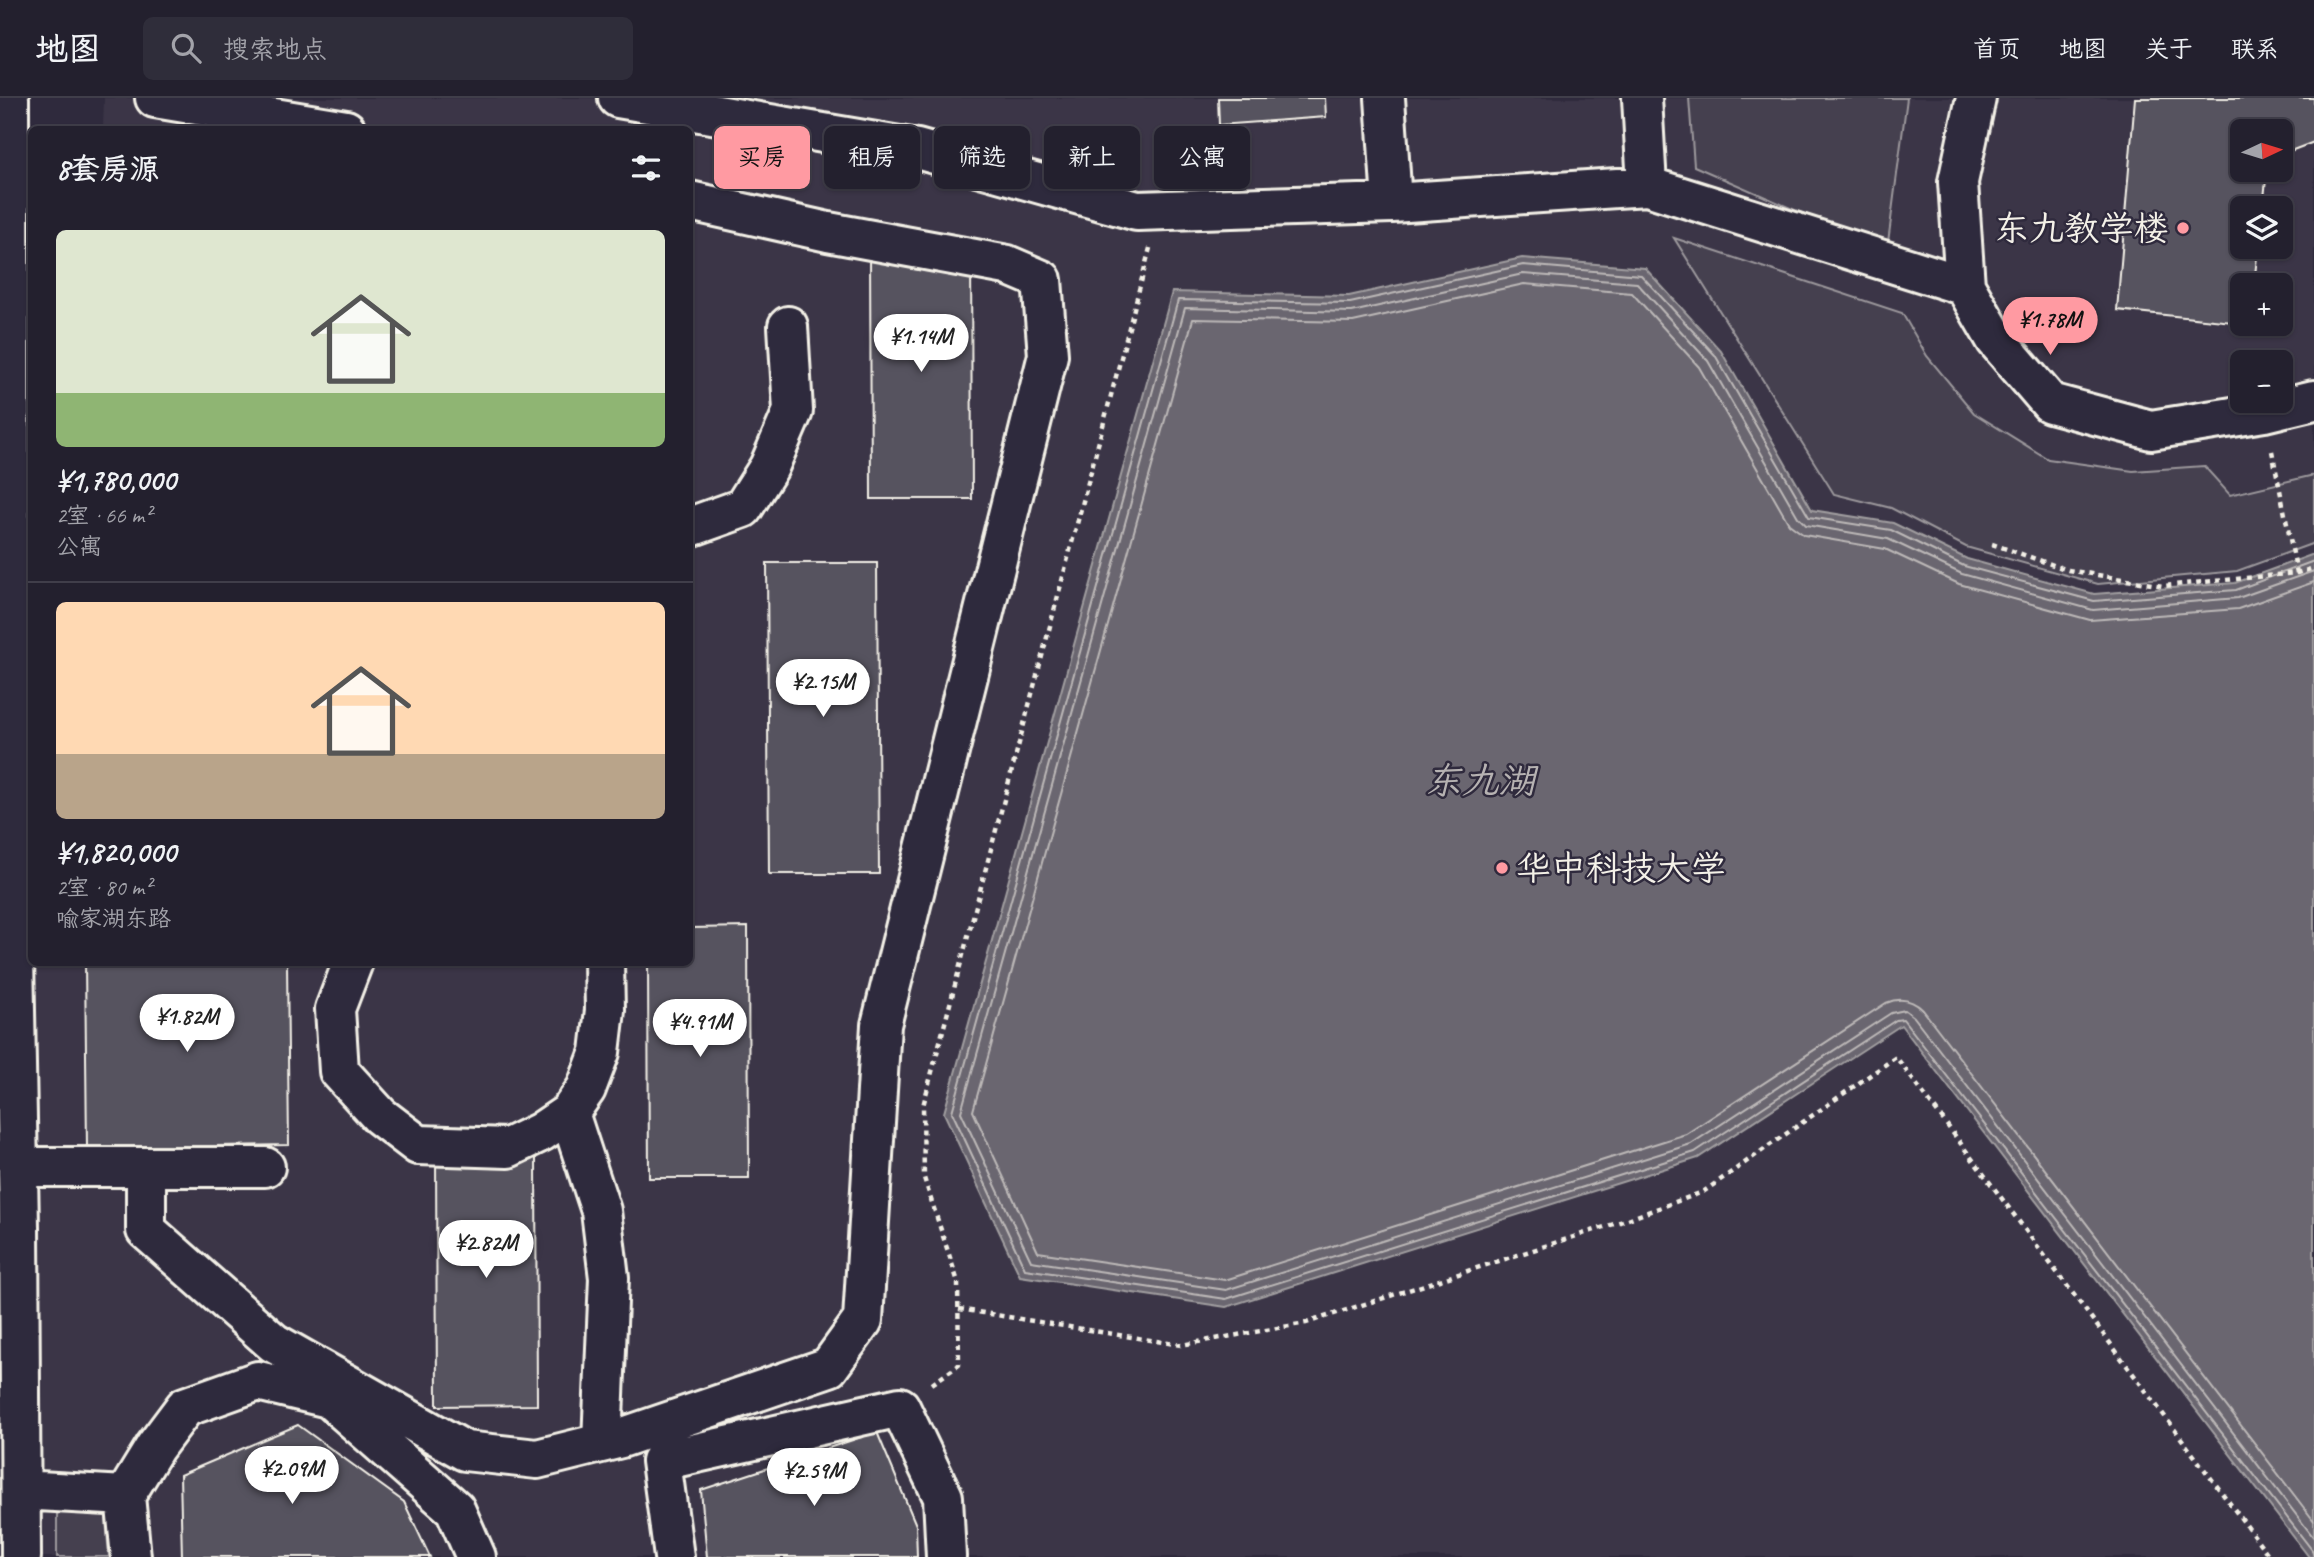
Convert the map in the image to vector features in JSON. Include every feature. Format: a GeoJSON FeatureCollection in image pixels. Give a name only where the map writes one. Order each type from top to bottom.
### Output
{"type":"FeatureCollection","features":[{"type":"Feature","properties":{"kind":"street"},"geometry":{"type":"LineString","coordinates":[[9,98],[5,738],[18,1167],[21,1557]]}},
{"type":"Feature","properties":{"kind":"street"},"geometry":{"type":"LineString","coordinates":[[155,98],[322,126]]}},
{"type":"Feature","properties":{"kind":"street"},"geometry":{"type":"LineString","coordinates":[[618,98],[917,149],[1137,211],[1392,204],[1647,186],[1965,286]]}},
{"type":"Feature","properties":{"kind":"street"},"geometry":{"type":"LineString","coordinates":[[1385,98],[1392,204]]}},
{"type":"Feature","properties":{"kind":"street"},"geometry":{"type":"LineString","coordinates":[[1643,98],[1647,186]]}},
{"type":"Feature","properties":{"kind":"street"},"geometry":{"type":"LineString","coordinates":[[1976,98],[1958,182],[1965,286],[1996,340],[2050,403],[2151,430],[2258,413]]}},
{"type":"Feature","properties":{"kind":"street"},"geometry":{"type":"LineString","coordinates":[[146,1167],[146,1230],[274,1343],[465,1451],[537,1459],[603,1442],[829,1367],[863,1320],[881,1025],[1048,355],[1042,281],[1007,265],[828,232],[693,202]]}},
{"type":"Feature","properties":{"kind":"street"},"geometry":{"type":"LineString","coordinates":[[693,526],[743,508],[769,467],[793,411],[788,326]]}},
{"type":"Feature","properties":{"kind":"street"},"geometry":{"type":"LineString","coordinates":[[2293,405],[2314,400]]}},
{"type":"Feature","properties":{"kind":"street"},"geometry":{"type":"LineString","coordinates":[[351,966],[335,1009],[339,1071],[380,1116],[418,1145],[508,1148],[541,1132],[569,1113],[586,1089],[600,1052],[605,1010],[604,966]]}},
{"type":"Feature","properties":{"kind":"street"},"geometry":{"type":"LineString","coordinates":[[569,1113],[601,1211],[609,1278],[603,1442]]}},
{"type":"Feature","properties":{"kind":"street"},"geometry":{"type":"LineString","coordinates":[[18,1167],[265,1167]]}},
{"type":"Feature","properties":{"kind":"street"},"geometry":{"type":"LineString","coordinates":[[131,1557],[125,1496],[155,1447],[185,1407],[258,1381],[329,1398],[455,1509],[476,1557]]}},
{"type":"Feature","properties":{"kind":"street"},"geometry":{"type":"LineString","coordinates":[[674,1557],[661,1461],[900,1407],[943,1497],[946,1557]]}},
{"type":"Feature","properties":{"kind":"street"},"geometry":{"type":"LineString","coordinates":[[21,1490],[125,1496]]}},
{"type":"Feature","properties":{"kind":"path"},"geometry":{"type":"LineString","coordinates":[[900,1407],[959,1365],[958,1282],[925,1178],[923,1106],[1138,299],[1158,210]]}},
{"type":"Feature","properties":{"kind":"path"},"geometry":{"type":"LineString","coordinates":[[2264,413],[2297,573]]}},
{"type":"Feature","properties":{"kind":"path"},"geometry":{"type":"LineString","coordinates":[[1992,544],[2068,570],[2163,586],[2297,573],[2314,568]]}},
{"type":"Feature","properties":{"kind":"path"},"geometry":{"type":"LineString","coordinates":[[959,1309],[1181,1345],[1306,1323],[1620,1222],[1703,1192],[1896,1057],[2270,1557]]}},
{"type":"Feature","properties":{"kind":"shaded area","name":"华中科技大学"},"geometry":{"type":"Polygon","coordinates":[[[104,98],[2314,98],[2314,1557],[0,1557],[0,773],[28,774],[28,966],[693,966],[693,126],[103,126],[104,98]]]}},
{"type":"Feature","properties":{"kind":"shaded area"},"geometry":{"type":"Polygon","coordinates":[[[1689,98],[1907,98],[1887,250],[1694,166],[1689,98]]]}},
{"type":"Feature","properties":{"kind":"shaded area"},"geometry":{"type":"Polygon","coordinates":[[[1674,238],[1902,313],[1927,356],[1974,413],[2048,459],[2133,471],[2204,466],[2230,495],[2314,475],[2314,543],[2237,571],[2098,584],[1966,547],[1891,508],[1834,494],[1674,238]]]}},
{"type":"Feature","properties":{"kind":"shaded area"},"geometry":{"type":"Polygon","coordinates":[[[105,1506],[109,1557],[57,1557],[57,1508],[105,1506]]]}},
{"type":"Feature","properties":{"kind":"water","name":"东九湖"},"geometry":{"type":"Polygon","coordinates":[[[1522,258],[1645,268],[1721,351],[1812,510],[1893,523],[1967,559],[2094,594],[2235,583],[2314,554],[2314,1557],[2309,1557],[1901,1025],[1698,1158],[1226,1307],[1020,1276],[944,1113],[1172,292],[1349,296],[1522,258]]]}},
{"type":"Feature","properties":{"kind":"building"},"geometry":{"type":"Polygon","coordinates":[[[1218,98],[1325,98],[1326,117],[1219,125],[1218,98]]]}},
{"type":"Feature","properties":{"kind":"building","name":"东九教学楼"},"geometry":{"type":"Polygon","coordinates":[[[2135,98],[2314,98],[2314,142],[2293,150],[2293,119],[2230,119],[2230,182],[2266,182],[2264,196],[2230,196],[2230,259],[2257,259],[2255,273],[2230,273],[2230,322],[2117,310],[2135,98]]]}},
{"type":"Feature","properties":{"kind":"building"},"geometry":{"type":"Polygon","coordinates":[[[870,249],[971,249],[972,499],[871,499],[870,249]]]}},
{"type":"Feature","properties":{"kind":"building"},"geometry":{"type":"Polygon","coordinates":[[[767,563],[877,563],[879,874],[769,874],[767,563]]]}},
{"type":"Feature","properties":{"kind":"building"},"geometry":{"type":"Polygon","coordinates":[[[748,927],[749,1178],[649,1178],[648,966],[693,966],[693,928],[748,927]]]}},
{"type":"Feature","properties":{"kind":"building"},"geometry":{"type":"Polygon","coordinates":[[[85,966],[287,966],[289,1145],[87,1148],[85,966]]]}},
{"type":"Feature","properties":{"kind":"building"},"geometry":{"type":"Polygon","coordinates":[[[436,1155],[536,1155],[537,1405],[437,1406],[436,1155]]]}},
{"type":"Feature","properties":{"kind":"building"},"geometry":{"type":"Polygon","coordinates":[[[298,1425],[404,1502],[430,1557],[182,1557],[180,1475],[298,1425]]]}},
{"type":"Feature","properties":{"kind":"building"},"geometry":{"type":"Polygon","coordinates":[[[877,1432],[916,1525],[917,1557],[707,1557],[701,1490],[877,1432]]]}},
{"type":"Feature","properties":{"kind":"place","name":"东九教学楼"},"geometry":{"type":"Point","coordinates":[2183,228]}},
{"type":"Feature","properties":{"kind":"place","name":"华中科技大学"},"geometry":{"type":"Point","coordinates":[1502,868]}}]}
